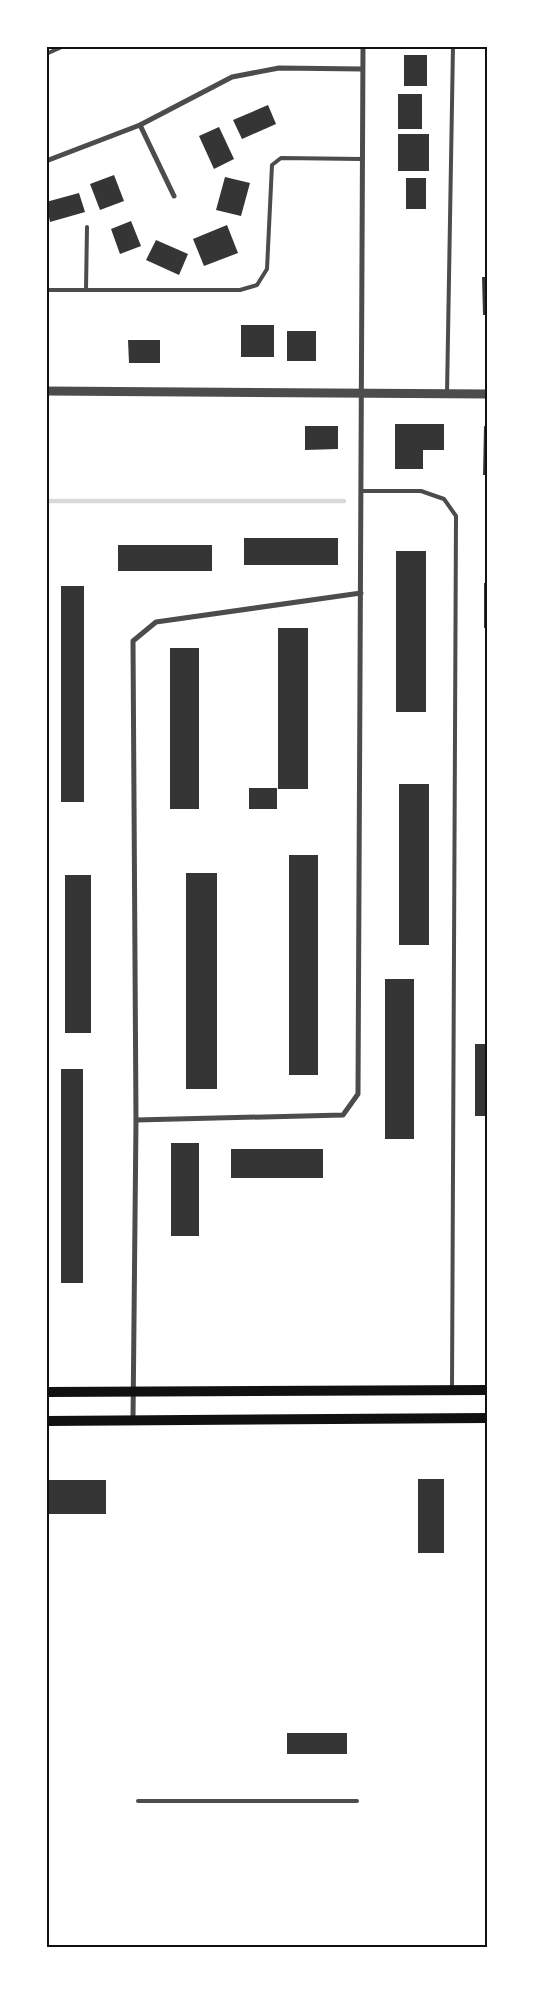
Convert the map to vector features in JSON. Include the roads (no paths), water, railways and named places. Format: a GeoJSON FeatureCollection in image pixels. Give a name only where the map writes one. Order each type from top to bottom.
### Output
{"type":"FeatureCollection","features":[{"type":"Feature","properties":{"kind":"main road"},"geometry":{"type":"LineString","coordinates":[[46,1392],[488,1390]]}},
{"type":"Feature","properties":{"kind":"main road"},"geometry":{"type":"LineString","coordinates":[[46,1420],[488,1418]]}},
{"type":"Feature","properties":{"kind":"street"},"geometry":{"type":"LineString","coordinates":[[136,1120],[343,1115],[358,1094],[363,394],[363,46]]}},
{"type":"Feature","properties":{"kind":"street"},"geometry":{"type":"LineString","coordinates":[[46,161],[140,125],[232,78],[279,68],[362,69]]}},
{"type":"Feature","properties":{"kind":"street"},"geometry":{"type":"LineString","coordinates":[[140,125],[174,196]]}},
{"type":"Feature","properties":{"kind":"street"},"geometry":{"type":"LineString","coordinates":[[46,391],[488,394]]}},
{"type":"Feature","properties":{"kind":"street"},"geometry":{"type":"LineString","coordinates":[[133,1421],[136,1120],[133,642],[156,622],[362,593]]}},
{"type":"Feature","properties":{"kind":"lane"},"geometry":{"type":"LineString","coordinates":[[46,54],[64,46]]}},
{"type":"Feature","properties":{"kind":"lane"},"geometry":{"type":"LineString","coordinates":[[447,394],[453,46]]}},
{"type":"Feature","properties":{"kind":"lane"},"geometry":{"type":"LineString","coordinates":[[46,290],[240,290],[257,285],[267,269],[272,165],[280,158],[362,159]]}},
{"type":"Feature","properties":{"kind":"lane"},"geometry":{"type":"LineString","coordinates":[[86,290],[87,227]]}},
{"type":"Feature","properties":{"kind":"lane"},"geometry":{"type":"LineString","coordinates":[[362,491],[421,491],[444,499],[456,516],[452,1390]]}},
{"type":"Feature","properties":{"kind":"lane"},"geometry":{"type":"LineString","coordinates":[[138,1800],[357,1801]]}},
{"type":"Feature","properties":{"kind":"waterway"},"geometry":{"type":"LineString","coordinates":[[46,501],[344,501]]}}]}
